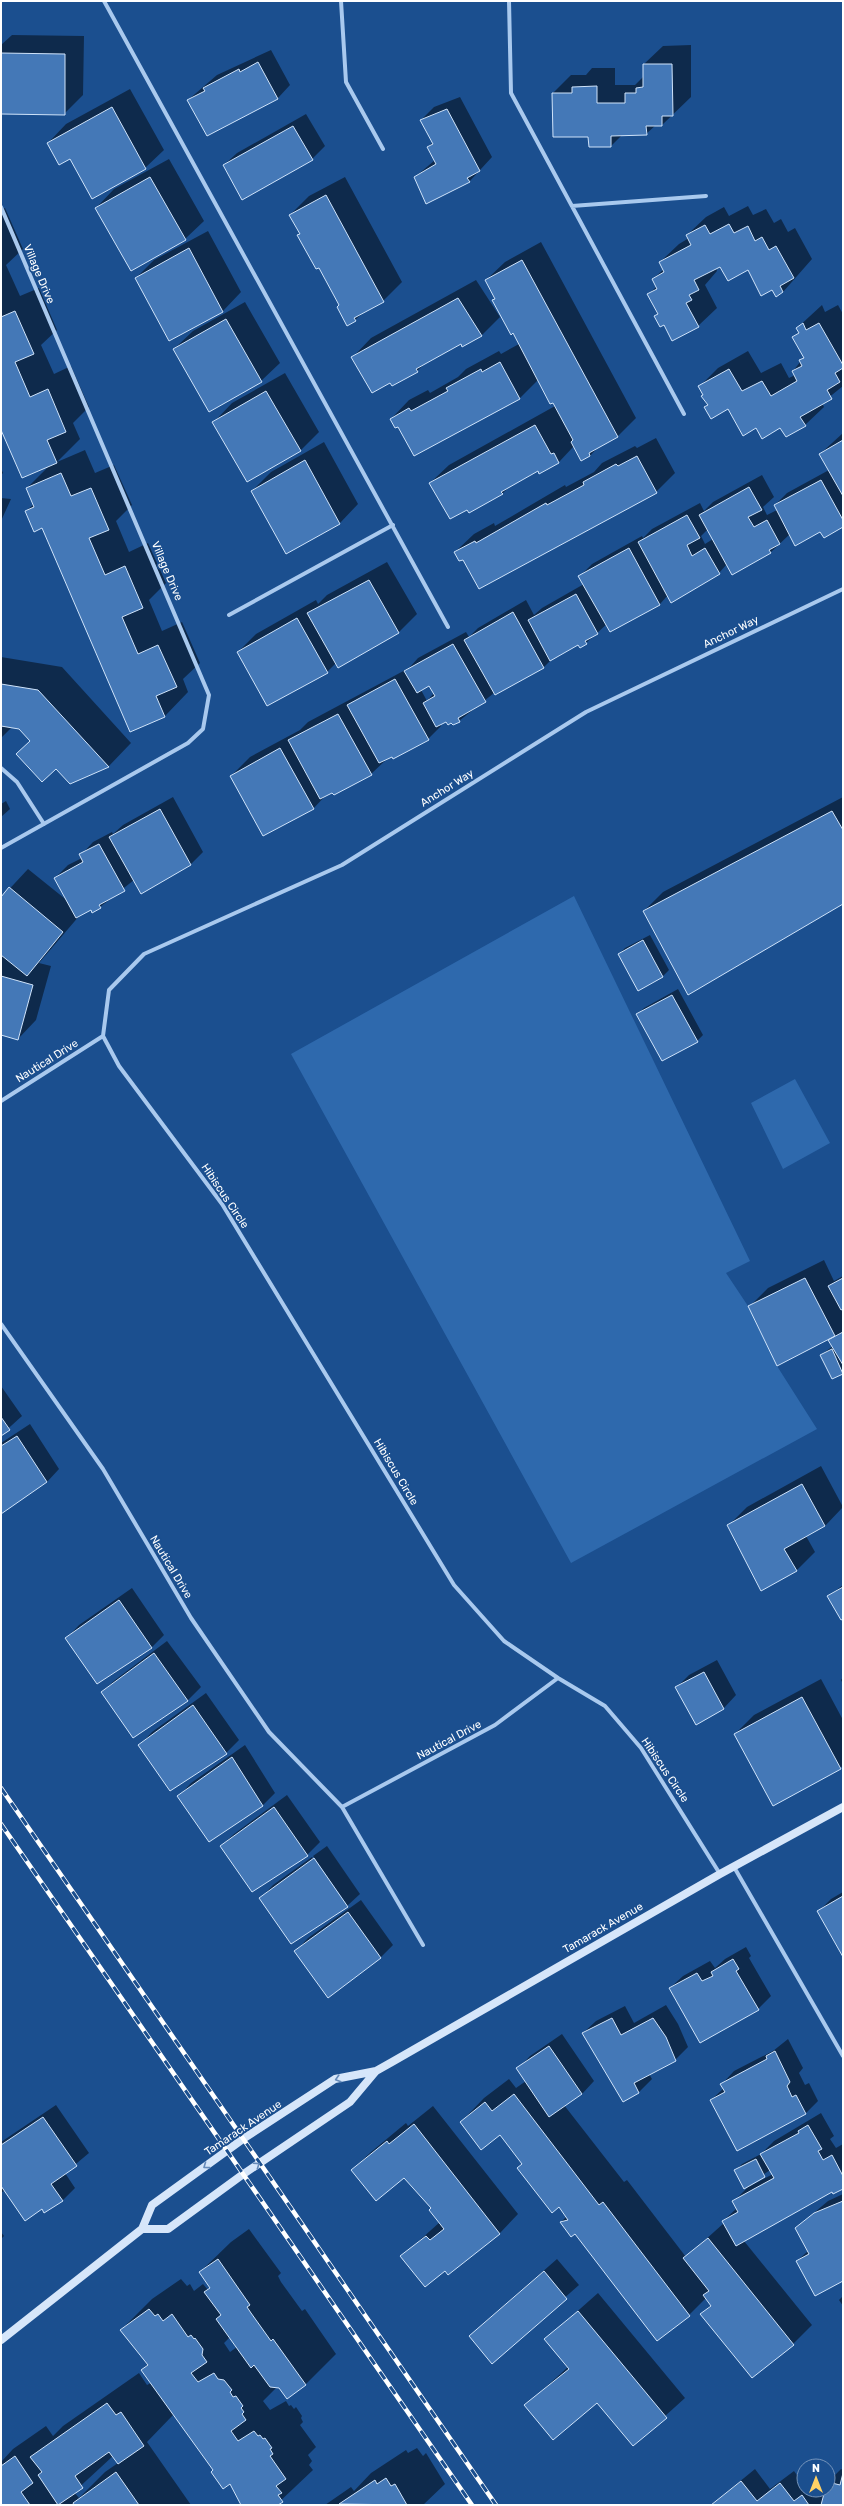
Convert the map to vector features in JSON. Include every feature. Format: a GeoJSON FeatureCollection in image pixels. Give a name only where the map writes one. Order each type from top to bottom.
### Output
{"type":"FeatureCollection","features":[{"type":"Feature","properties":{"kind":"main road","name":"Tamarack Avenue"},"geometry":{"type":"LineString","coordinates":[[1,2340],[142,2229],[152,2205],[243,2139],[334,2079],[376,2071],[720,1874],[843,1807]]}},
{"type":"Feature","properties":{"kind":"main road","name":"Tamarack Avenue"},"geometry":{"type":"LineString","coordinates":[[142,2229],[168,2229],[242,2175],[350,2102],[376,2071]]}},
{"type":"Feature","properties":{"kind":"street"},"geometry":{"type":"LineString","coordinates":[[104,1],[448,626]]}},
{"type":"Feature","properties":{"kind":"street"},"geometry":{"type":"LineString","coordinates":[[341,1],[346,82],[384,149]]}},
{"type":"Feature","properties":{"kind":"street"},"geometry":{"type":"LineString","coordinates":[[509,1],[511,93],[684,414]]}},
{"type":"Feature","properties":{"kind":"street"},"geometry":{"type":"LineString","coordinates":[[572,206],[706,196]]}},
{"type":"Feature","properties":{"kind":"street","name":"Village Drive"},"geometry":{"type":"LineString","coordinates":[[1,207],[209,695],[203,729],[188,743],[1,848]]}},
{"type":"Feature","properties":{"kind":"street"},"geometry":{"type":"LineString","coordinates":[[229,615],[392,525]]}},
{"type":"Feature","properties":{"kind":"street","name":"Anchor Way"},"geometry":{"type":"LineString","coordinates":[[103,1036],[109,990],[144,954],[342,865],[586,712],[843,589]]}},
{"type":"Feature","properties":{"kind":"street"},"geometry":{"type":"LineString","coordinates":[[1,768],[17,782],[44,824]]}},
{"type":"Feature","properties":{"kind":"street","name":"Nautical Drive"},"geometry":{"type":"LineString","coordinates":[[1,1101],[103,1036]]}},
{"type":"Feature","properties":{"kind":"street","name":"Hibiscus Circle"},"geometry":{"type":"LineString","coordinates":[[103,1036],[118,1066],[222,1204],[454,1585],[504,1641],[558,1678],[605,1706],[641,1748],[720,1874]]}},
{"type":"Feature","properties":{"kind":"street","name":"Nautical Drive"},"geometry":{"type":"LineString","coordinates":[[1,1324],[103,1469],[191,1618],[269,1732],[342,1807],[423,1945]]}},
{"type":"Feature","properties":{"kind":"street","name":"Nautical Drive"},"geometry":{"type":"LineString","coordinates":[[342,1807],[495,1725],[558,1678]]}},
{"type":"Feature","properties":{"kind":"street"},"geometry":{"type":"LineString","coordinates":[[734,1867],[843,2056]]}},
{"type":"Feature","properties":{"kind":"shaded area"},"geometry":{"type":"Polygon","coordinates":[[[574,896],[750,1261],[726,1273],[748,1306],[777,1366],[817,1429],[571,1563],[291,1054],[574,896]]]}},
{"type":"Feature","properties":{"kind":"shaded area"},"geometry":{"type":"Polygon","coordinates":[[[795,1079],[830,1143],[783,1169],[751,1103],[795,1079]]]}},
{"type":"Feature","properties":{"kind":"building"},"geometry":{"type":"Polygon","coordinates":[[[1,53],[65,54],[65,115],[1,114],[1,53]]]}},
{"type":"Feature","properties":{"kind":"building"},"geometry":{"type":"Polygon","coordinates":[[[258,62],[278,99],[207,136],[187,100],[205,91],[203,88],[239,69],[240,72],[258,62]]]}},
{"type":"Feature","properties":{"kind":"building"},"geometry":{"type":"Polygon","coordinates":[[[643,64],[672,64],[673,116],[662,116],[662,126],[646,126],[647,135],[611,136],[611,147],[589,147],[588,137],[553,137],[552,93],[572,93],[572,87],[597,86],[597,103],[625,103],[625,93],[636,93],[636,88],[643,87],[643,64]]]}},
{"type":"Feature","properties":{"kind":"building"},"geometry":{"type":"Polygon","coordinates":[[[112,107],[146,169],[92,199],[70,159],[59,165],[47,143],[112,107]]]}},
{"type":"Feature","properties":{"kind":"building"},"geometry":{"type":"Polygon","coordinates":[[[447,109],[480,171],[467,178],[470,182],[426,204],[414,177],[436,164],[427,147],[433,144],[420,120],[447,109]]]}},
{"type":"Feature","properties":{"kind":"building"},"geometry":{"type":"Polygon","coordinates":[[[293,126],[313,160],[242,200],[223,165],[293,126]]]}},
{"type":"Feature","properties":{"kind":"building"},"geometry":{"type":"Polygon","coordinates":[[[150,177],[186,240],[131,271],[95,208],[150,177]]]}},
{"type":"Feature","properties":{"kind":"building"},"geometry":{"type":"Polygon","coordinates":[[[326,195],[384,302],[354,318],[356,321],[347,326],[337,307],[339,305],[319,268],[316,269],[297,235],[300,234],[289,215],[326,195]]]}},
{"type":"Feature","properties":{"kind":"building"},"geometry":{"type":"Polygon","coordinates":[[[729,224],[734,233],[748,226],[755,241],[762,237],[769,250],[776,246],[794,278],[780,286],[783,292],[776,297],[772,290],[761,296],[748,270],[728,281],[720,267],[694,280],[699,290],[689,295],[692,300],[686,303],[699,327],[672,341],[664,325],[660,327],[654,316],[658,314],[647,294],[657,289],[652,279],[664,272],[659,262],[691,245],[686,235],[705,225],[710,234],[729,224]]]}},
{"type":"Feature","properties":{"kind":"building"},"geometry":{"type":"Polygon","coordinates":[[[189,248],[223,312],[169,341],[135,278],[189,248]]]}},
{"type":"Feature","properties":{"kind":"building"},"geometry":{"type":"Polygon","coordinates":[[[522,260],[618,437],[589,453],[590,456],[581,461],[571,442],[573,440],[553,403],[550,404],[513,333],[511,335],[492,300],[495,299],[485,280],[522,260]]]}},
{"type":"Feature","properties":{"kind":"building"},"geometry":{"type":"Polygon","coordinates":[[[458,298],[482,336],[462,347],[461,344],[416,369],[418,372],[392,386],[390,383],[372,393],[351,357],[458,298]]]}},
{"type":"Feature","properties":{"kind":"building"},"geometry":{"type":"Polygon","coordinates":[[[15,311],[34,354],[15,362],[30,397],[48,389],[66,432],[47,440],[57,463],[22,478],[1,430],[1,317],[15,311]]]}},
{"type":"Feature","properties":{"kind":"building"},"geometry":{"type":"Polygon","coordinates":[[[226,319],[262,382],[209,412],[173,349],[226,319]]]}},
{"type":"Feature","properties":{"kind":"building"},"geometry":{"type":"Polygon","coordinates":[[[803,323],[806,330],[819,323],[843,365],[843,368],[835,373],[840,382],[827,390],[832,399],[800,417],[806,426],[786,437],[780,428],[762,439],[756,428],[743,436],[728,409],[711,419],[704,407],[708,405],[701,396],[703,395],[698,386],[729,369],[742,391],[762,381],[771,396],[797,381],[792,371],[802,366],[799,360],[804,358],[792,337],[799,333],[796,328],[803,323]]]}},
{"type":"Feature","properties":{"kind":"building"},"geometry":{"type":"Polygon","coordinates":[[[500,362],[520,399],[414,456],[398,427],[395,428],[390,419],[409,408],[411,411],[448,391],[446,388],[481,369],[482,372],[500,362]]]}},
{"type":"Feature","properties":{"kind":"building"},"geometry":{"type":"Polygon","coordinates":[[[266,391],[301,451],[247,482],[212,422],[266,391]]]}},
{"type":"Feature","properties":{"kind":"building"},"geometry":{"type":"Polygon","coordinates":[[[535,425],[551,454],[554,453],[559,463],[539,474],[538,471],[501,492],[503,494],[469,513],[467,510],[450,519],[429,483],[535,425]]]}},
{"type":"Feature","properties":{"kind":"building"},"geometry":{"type":"Polygon","coordinates":[[[843,440],[843,496],[819,454],[843,440]]]}},
{"type":"Feature","properties":{"kind":"building"},"geometry":{"type":"Polygon","coordinates":[[[637,456],[657,493],[479,589],[463,560],[459,561],[454,552],[475,541],[476,543],[546,503],[547,505],[584,485],[583,482],[616,464],[618,466],[637,456]]]}},
{"type":"Feature","properties":{"kind":"building"},"geometry":{"type":"Polygon","coordinates":[[[305,460],[340,524],[286,554],[251,491],[305,460]]]}},
{"type":"Feature","properties":{"kind":"building"},"geometry":{"type":"Polygon","coordinates":[[[61,473],[71,496],[91,488],[109,530],[89,538],[105,575],[125,566],[143,608],[122,617],[138,654],[158,645],[177,687],[156,696],[165,717],[130,732],[42,528],[34,532],[25,511],[34,507],[26,488],[61,473]]]}},
{"type":"Feature","properties":{"kind":"building"},"geometry":{"type":"Polygon","coordinates":[[[821,480],[843,520],[843,527],[824,538],[820,532],[795,546],[774,505],[821,480]]]}},
{"type":"Feature","properties":{"kind":"building"},"geometry":{"type":"Polygon","coordinates":[[[749,487],[762,510],[748,517],[754,527],[767,520],[780,544],[769,550],[771,553],[732,575],[699,515],[749,487]]]}},
{"type":"Feature","properties":{"kind":"building"},"geometry":{"type":"Polygon","coordinates":[[[687,515],[700,538],[687,545],[692,556],[705,548],[720,574],[671,603],[638,542],[687,515]]]}},
{"type":"Feature","properties":{"kind":"building"},"geometry":{"type":"Polygon","coordinates":[[[629,548],[660,605],[610,632],[578,576],[629,548]]]}},
{"type":"Feature","properties":{"kind":"building"},"geometry":{"type":"Polygon","coordinates":[[[369,580],[399,633],[338,668],[307,613],[369,580]]]}},
{"type":"Feature","properties":{"kind":"building"},"geometry":{"type":"Polygon","coordinates":[[[576,594],[598,634],[585,641],[587,644],[580,648],[578,645],[550,661],[528,620],[576,594]]]}},
{"type":"Feature","properties":{"kind":"building"},"geometry":{"type":"Polygon","coordinates":[[[513,612],[544,668],[495,695],[464,640],[513,612]]]}},
{"type":"Feature","properties":{"kind":"building"},"geometry":{"type":"Polygon","coordinates":[[[297,618],[328,673],[267,706],[237,652],[297,618]]]}},
{"type":"Feature","properties":{"kind":"building"},"geometry":{"type":"Polygon","coordinates":[[[453,644],[486,702],[458,718],[460,722],[453,725],[451,723],[448,725],[446,722],[436,727],[423,703],[435,696],[429,686],[417,693],[404,671],[453,644]]]}},
{"type":"Feature","properties":{"kind":"building"},"geometry":{"type":"Polygon","coordinates":[[[395,679],[429,740],[393,759],[392,757],[379,763],[347,705],[395,679]]]}},
{"type":"Feature","properties":{"kind":"building"},"geometry":{"type":"Polygon","coordinates":[[[1,684],[38,690],[109,767],[70,784],[56,769],[42,782],[16,754],[30,741],[19,729],[1,726],[1,684]]]}},
{"type":"Feature","properties":{"kind":"building"},"geometry":{"type":"Polygon","coordinates":[[[338,714],[372,775],[334,795],[332,793],[320,799],[288,740],[338,714]]]}},
{"type":"Feature","properties":{"kind":"building"},"geometry":{"type":"Polygon","coordinates":[[[280,748],[314,809],[263,836],[230,776],[280,748]]]}},
{"type":"Feature","properties":{"kind":"building"},"geometry":{"type":"Polygon","coordinates":[[[160,809],[191,865],[141,894],[109,837],[160,809]]]}},
{"type":"Feature","properties":{"kind":"building"},"geometry":{"type":"Polygon","coordinates":[[[832,811],[843,830],[843,904],[688,995],[643,911],[832,811]]]}},
{"type":"Feature","properties":{"kind":"building"},"geometry":{"type":"Polygon","coordinates":[[[99,844],[125,891],[99,905],[101,908],[92,913],[91,910],[76,918],[54,878],[83,862],[79,854],[99,844]]]}},
{"type":"Feature","properties":{"kind":"building"},"geometry":{"type":"Polygon","coordinates":[[[9,887],[63,932],[27,976],[1,955],[1,897],[9,887]]]}},
{"type":"Feature","properties":{"kind":"building"},"geometry":{"type":"Polygon","coordinates":[[[643,940],[663,977],[638,991],[618,954],[643,940]]]}},
{"type":"Feature","properties":{"kind":"building"},"geometry":{"type":"Polygon","coordinates":[[[1,976],[33,985],[18,1040],[1,1035],[1,976]]]}},
{"type":"Feature","properties":{"kind":"building"},"geometry":{"type":"Polygon","coordinates":[[[672,995],[698,1042],[662,1061],[636,1014],[672,995]]]}},
{"type":"Feature","properties":{"kind":"building"},"geometry":{"type":"Polygon","coordinates":[[[805,1278],[835,1336],[777,1366],[748,1306],[805,1278]]]}},
{"type":"Feature","properties":{"kind":"building"},"geometry":{"type":"Polygon","coordinates":[[[843,1278],[843,1309],[841,1310],[828,1286],[843,1278]]]}},
{"type":"Feature","properties":{"kind":"building"},"geometry":{"type":"Polygon","coordinates":[[[843,1332],[843,1365],[828,1340],[843,1332]]]}},
{"type":"Feature","properties":{"kind":"building"},"geometry":{"type":"Polygon","coordinates":[[[832,1349],[843,1374],[832,1379],[820,1355],[832,1349]]]}},
{"type":"Feature","properties":{"kind":"building"},"geometry":{"type":"Polygon","coordinates":[[[1,1417],[10,1430],[1,1436],[1,1417]]]}},
{"type":"Feature","properties":{"kind":"building"},"geometry":{"type":"Polygon","coordinates":[[[17,1436],[47,1482],[1,1514],[1,1446],[17,1436]]]}},
{"type":"Feature","properties":{"kind":"building"},"geometry":{"type":"Polygon","coordinates":[[[802,1484],[825,1526],[784,1549],[797,1571],[761,1591],[727,1525],[802,1484]]]}},
{"type":"Feature","properties":{"kind":"building"},"geometry":{"type":"Polygon","coordinates":[[[843,1587],[843,1619],[841,1620],[827,1596],[843,1587]]]}},
{"type":"Feature","properties":{"kind":"building"},"geometry":{"type":"Polygon","coordinates":[[[119,1600],[152,1648],[97,1684],[65,1638],[119,1600]]]}},
{"type":"Feature","properties":{"kind":"building"},"geometry":{"type":"Polygon","coordinates":[[[154,1653],[188,1701],[133,1738],[101,1692],[154,1653]]]}},
{"type":"Feature","properties":{"kind":"building"},"geometry":{"type":"Polygon","coordinates":[[[704,1672],[724,1709],[696,1725],[675,1687],[704,1672]]]}},
{"type":"Feature","properties":{"kind":"building"},"geometry":{"type":"Polygon","coordinates":[[[802,1697],[841,1769],[773,1806],[734,1734],[802,1697]]]}},
{"type":"Feature","properties":{"kind":"building"},"geometry":{"type":"Polygon","coordinates":[[[193,1705],[227,1754],[170,1791],[138,1745],[193,1705]]]}},
{"type":"Feature","properties":{"kind":"building"},"geometry":{"type":"Polygon","coordinates":[[[232,1757],[263,1806],[209,1842],[177,1796],[232,1757]]]}},
{"type":"Feature","properties":{"kind":"building"},"geometry":{"type":"Polygon","coordinates":[[[274,1807],[308,1856],[252,1892],[220,1846],[274,1807]]]}},
{"type":"Feature","properties":{"kind":"building"},"geometry":{"type":"Polygon","coordinates":[[[314,1858],[348,1907],[291,1944],[259,1898],[314,1858]]]}},
{"type":"Feature","properties":{"kind":"building"},"geometry":{"type":"Polygon","coordinates":[[[843,1896],[843,1957],[817,1911],[843,1896]]]}},
{"type":"Feature","properties":{"kind":"building"},"geometry":{"type":"Polygon","coordinates":[[[348,1912],[381,1958],[328,1998],[294,1951],[348,1912]]]}},
{"type":"Feature","properties":{"kind":"building"},"geometry":{"type":"Polygon","coordinates":[[[733,1959],[739,1969],[736,1971],[759,2010],[700,2043],[669,1988],[697,1973],[702,1981],[713,1976],[711,1972],[733,1959]]]}},
{"type":"Feature","properties":{"kind":"building"},"geometry":{"type":"Polygon","coordinates":[[[612,2018],[621,2035],[653,2018],[666,2037],[676,2061],[634,2083],[639,2093],[623,2102],[582,2033],[612,2018]]]}},
{"type":"Feature","properties":{"kind":"building"},"geometry":{"type":"Polygon","coordinates":[[[549,2046],[582,2094],[549,2117],[516,2068],[549,2046]]]}},
{"type":"Feature","properties":{"kind":"building"},"geometry":{"type":"Polygon","coordinates":[[[775,2051],[790,2082],[787,2086],[792,2097],[796,2095],[806,2114],[737,2151],[710,2100],[725,2092],[720,2084],[767,2059],[766,2056],[775,2051]]]}},
{"type":"Feature","properties":{"kind":"building"},"geometry":{"type":"Polygon","coordinates":[[[514,2094],[599,2205],[603,2202],[690,2316],[657,2341],[575,2234],[571,2237],[560,2222],[568,2220],[559,2207],[552,2213],[517,2168],[522,2164],[500,2135],[481,2150],[460,2122],[485,2102],[492,2111],[514,2094]]]}},
{"type":"Feature","properties":{"kind":"building"},"geometry":{"type":"Polygon","coordinates":[[[43,2117],[77,2166],[51,2184],[63,2201],[44,2213],[42,2209],[25,2221],[1,2186],[1,2145],[43,2117]]]}},
{"type":"Feature","properties":{"kind":"building"},"geometry":{"type":"Polygon","coordinates":[[[414,2124],[500,2234],[448,2275],[445,2271],[425,2287],[400,2256],[426,2236],[430,2240],[444,2229],[429,2210],[431,2208],[404,2178],[376,2201],[351,2170],[387,2141],[389,2144],[414,2124]]]}},
{"type":"Feature","properties":{"kind":"building"},"geometry":{"type":"Polygon","coordinates":[[[808,2125],[822,2149],[818,2151],[823,2160],[832,2155],[843,2176],[843,2189],[833,2194],[832,2192],[736,2246],[722,2221],[738,2212],[732,2201],[774,2178],[760,2154],[799,2133],[798,2131],[808,2125]]]}},
{"type":"Feature","properties":{"kind":"building"},"geometry":{"type":"Polygon","coordinates":[[[756,2159],[765,2177],[744,2189],[734,2170],[756,2159]]]}},
{"type":"Feature","properties":{"kind":"building"},"geometry":{"type":"Polygon","coordinates":[[[843,2201],[843,2281],[815,2296],[796,2261],[809,2254],[795,2228],[814,2213],[843,2201]]]}},
{"type":"Feature","properties":{"kind":"building"},"geometry":{"type":"Polygon","coordinates":[[[708,2238],[794,2345],[752,2378],[700,2314],[711,2306],[703,2295],[709,2291],[683,2258],[708,2238]]]}},
{"type":"Feature","properties":{"kind":"building"},"geometry":{"type":"Polygon","coordinates":[[[218,2259],[250,2305],[247,2307],[251,2313],[271,2341],[273,2339],[306,2385],[287,2399],[279,2388],[270,2387],[254,2365],[251,2368],[216,2319],[221,2315],[204,2292],[210,2288],[199,2272],[218,2259]]]}},
{"type":"Feature","properties":{"kind":"building"},"geometry":{"type":"Polygon","coordinates":[[[544,2271],[567,2299],[492,2364],[469,2336],[544,2271]]]}},
{"type":"Feature","properties":{"kind":"building"},"geometry":{"type":"Polygon","coordinates":[[[149,2309],[155,2316],[158,2314],[163,2321],[172,2314],[188,2337],[191,2335],[194,2339],[195,2338],[203,2349],[202,2355],[207,2362],[191,2373],[198,2382],[214,2373],[218,2379],[224,2380],[232,2390],[230,2392],[233,2397],[236,2396],[243,2406],[241,2408],[244,2412],[242,2414],[246,2420],[231,2431],[238,2441],[254,2431],[258,2436],[260,2435],[263,2439],[265,2438],[272,2448],[270,2449],[273,2454],[270,2456],[286,2479],[276,2486],[282,2493],[278,2495],[283,2502],[278,2505],[241,2505],[230,2484],[223,2489],[211,2472],[213,2470],[141,2370],[148,2365],[120,2330],[149,2309]]]}},
{"type":"Feature","properties":{"kind":"building"},"geometry":{"type":"Polygon","coordinates":[[[578,2311],[667,2418],[633,2446],[597,2403],[553,2440],[524,2405],[569,2369],[544,2339],[578,2311]]]}},
{"type":"Feature","properties":{"kind":"building"},"geometry":{"type":"Polygon","coordinates":[[[107,2403],[116,2415],[121,2412],[144,2446],[118,2464],[109,2452],[75,2476],[83,2488],[58,2505],[38,2475],[42,2472],[30,2457],[107,2403]]]}},
{"type":"Feature","properties":{"kind":"building"},"geometry":{"type":"Polygon","coordinates":[[[15,2456],[33,2483],[21,2492],[30,2505],[1,2505],[1,2466],[15,2456]]]}},
{"type":"Feature","properties":{"kind":"building"},"geometry":{"type":"Polygon","coordinates":[[[116,2472],[139,2505],[74,2505],[73,2503],[116,2472]]]}},
{"type":"Feature","properties":{"kind":"building"},"geometry":{"type":"Polygon","coordinates":[[[843,2473],[843,2505],[821,2505],[823,2498],[836,2498],[836,2484],[840,2485],[843,2473]]]}},
{"type":"Feature","properties":{"kind":"building"},"geometry":{"type":"Polygon","coordinates":[[[386,2478],[391,2486],[395,2484],[407,2505],[339,2504],[375,2480],[377,2484],[386,2478]]]}},
{"type":"Feature","properties":{"kind":"building"},"geometry":{"type":"Polygon","coordinates":[[[741,2481],[757,2501],[780,2483],[794,2501],[798,2498],[804,2498],[809,2505],[711,2505],[741,2481]]]}},
{"type":"Feature","properties":{"kind":"railway"},"geometry":{"type":"LineString","coordinates":[[1,1788],[496,2505]]}},
{"type":"Feature","properties":{"kind":"railway"},"geometry":{"type":"LineString","coordinates":[[1,1824],[472,2505]]}}]}
